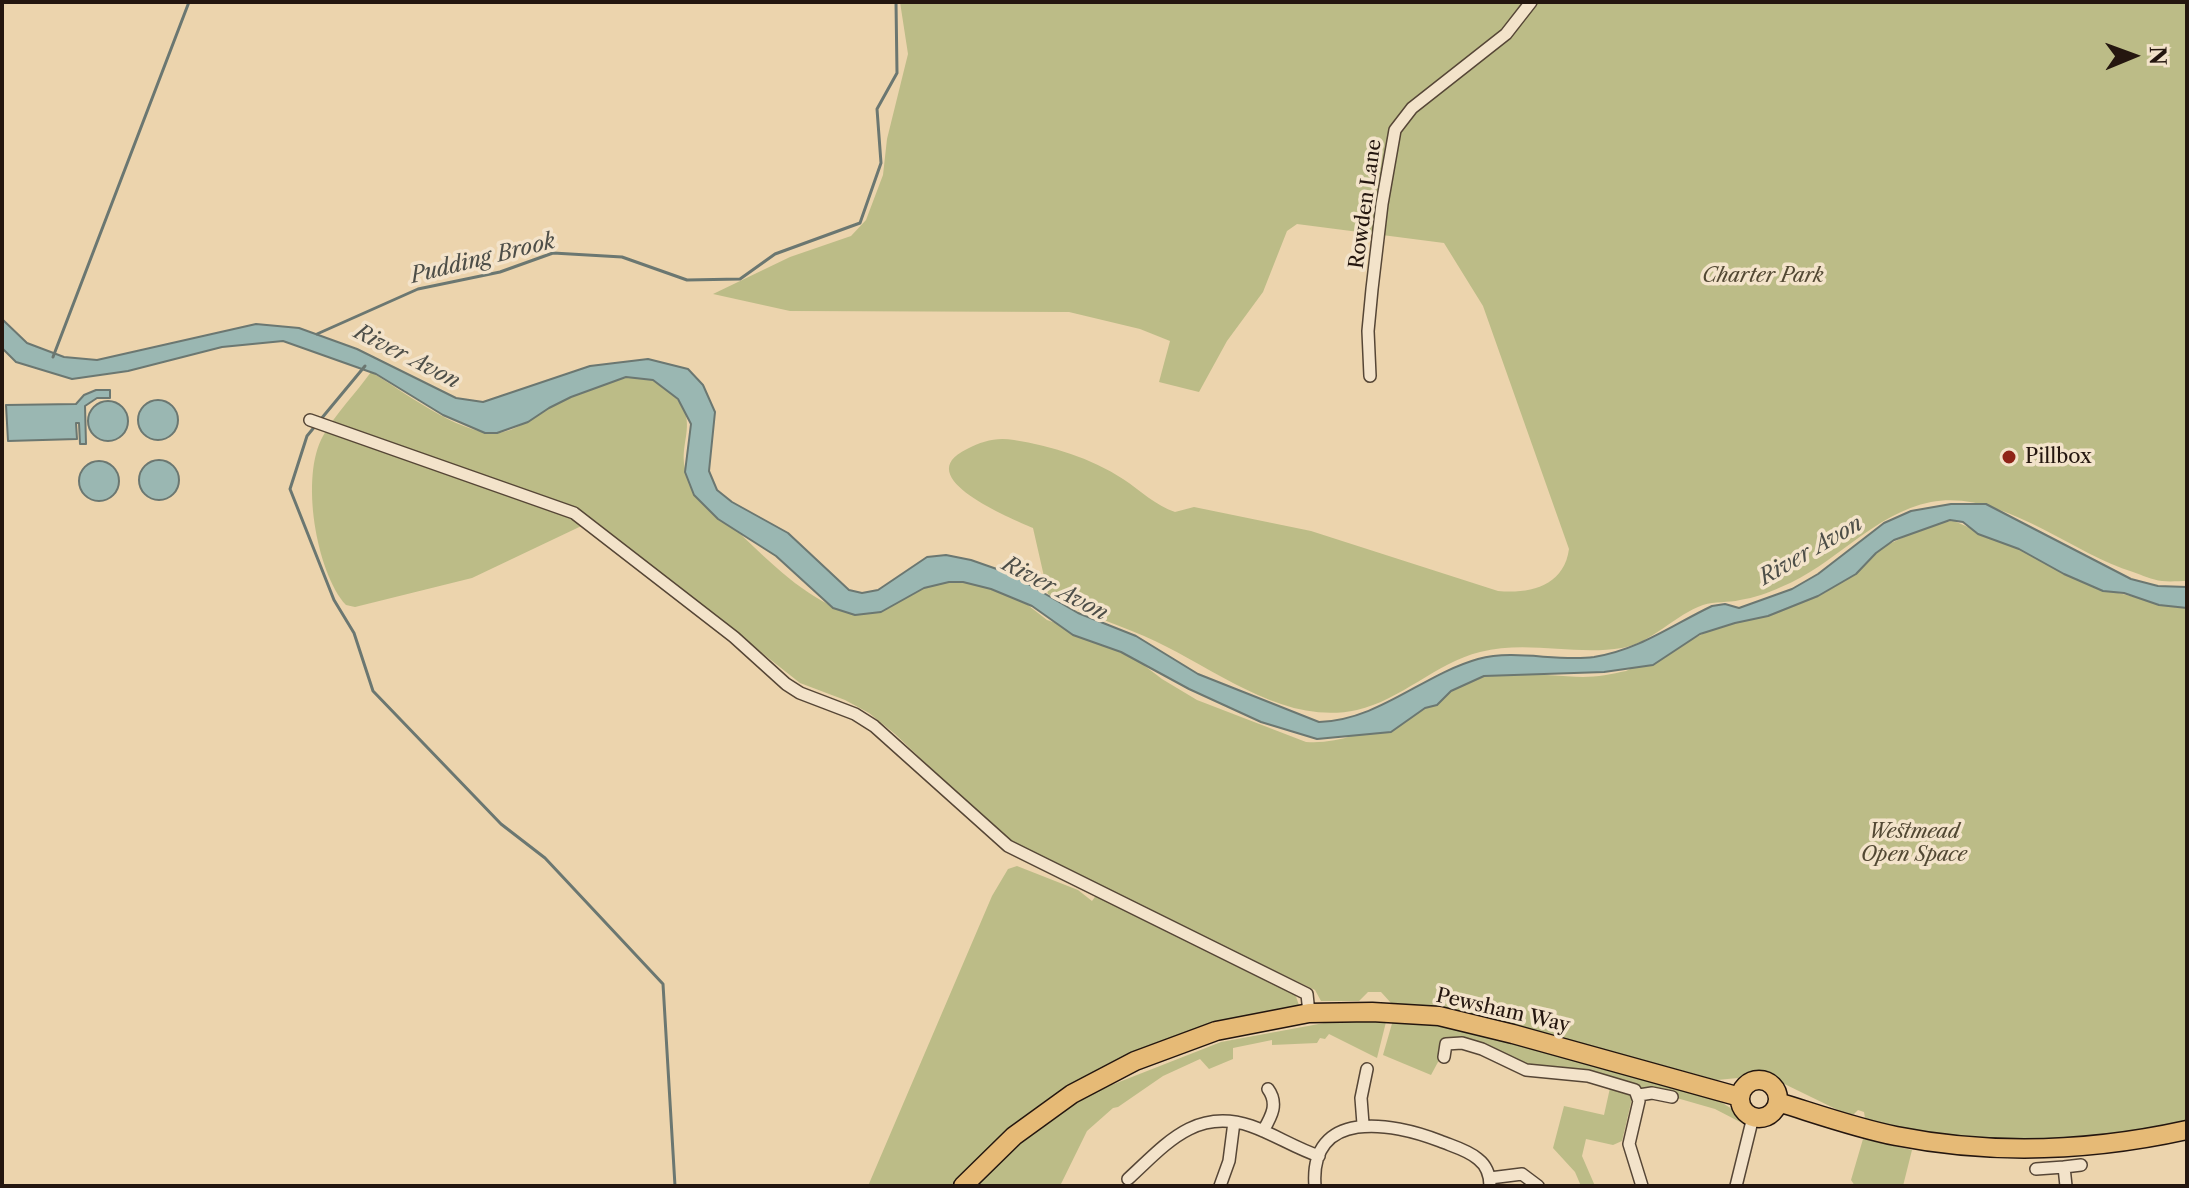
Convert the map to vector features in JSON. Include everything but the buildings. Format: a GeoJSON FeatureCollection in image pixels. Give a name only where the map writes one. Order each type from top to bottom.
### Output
{"type":"FeatureCollection","features":[{"type":"Feature","properties":{"kind":"main road","name":"Pewsham Way"},"geometry":{"type":"LineString","coordinates":[[963,1186],[1014,1136],[1072,1094],[1135,1061],[1216,1031],[1309,1013],[1375,1012],[1439,1016],[1740,1097]]}},
{"type":"Feature","properties":{"kind":"main road"},"geometry":{"type":"LineString","coordinates":[[1762,1080],[1777,1090],[1778,1102],[1772,1114],[1760,1118],[1743,1109],[1740,1097],[1750,1082],[1762,1080]]}},
{"type":"Feature","properties":{"kind":"main road"},"geometry":{"type":"LineString","coordinates":[[1778,1102],[1893,1135],[1986,1148],[2045,1149],[2187,1133]]}},
{"type":"Feature","properties":{"kind":"street","name":"Rowden Lane"},"geometry":{"type":"LineString","coordinates":[[1370,376],[1368,331],[1372,289],[1395,130],[1412,108],[1506,34],[1531,2]]}},
{"type":"Feature","properties":{"kind":"street"},"geometry":{"type":"LineString","coordinates":[[310,420],[574,513],[734,637],[786,684],[874,726],[1008,846],[1307,994],[1309,1013]]}},
{"type":"Feature","properties":{"kind":"street"},"geometry":{"type":"LineString","coordinates":[[1444,1057],[1446,1044],[1462,1043],[1526,1070],[1588,1076],[1633,1089],[1639,1095]]}},
{"type":"Feature","properties":{"kind":"street"},"geometry":{"type":"LineString","coordinates":[[1363,1124],[1361,1098],[1367,1069]]}},
{"type":"Feature","properties":{"kind":"street"},"geometry":{"type":"LineString","coordinates":[[1263,1131],[1273,1109],[1273,1098],[1268,1089]]}},
{"type":"Feature","properties":{"kind":"street"},"geometry":{"type":"LineString","coordinates":[[1639,1095],[1652,1093],[1672,1097]]}},
{"type":"Feature","properties":{"kind":"street"},"geometry":{"type":"LineString","coordinates":[[1639,1095],[1629,1144],[1642,1186]]}},
{"type":"Feature","properties":{"kind":"street"},"geometry":{"type":"LineString","coordinates":[[1736,1186],[1753,1117]]}},
{"type":"Feature","properties":{"kind":"street"},"geometry":{"type":"LineString","coordinates":[[1128,1179],[1142,1171],[1189,1127],[1205,1122],[1234,1122],[1263,1131],[1319,1156]]}},
{"type":"Feature","properties":{"kind":"street"},"geometry":{"type":"LineString","coordinates":[[1225,1181],[1234,1122]]}},
{"type":"Feature","properties":{"kind":"street"},"geometry":{"type":"LineString","coordinates":[[1315,1186],[1319,1156],[1335,1136],[1363,1124],[1402,1128],[1455,1147],[1479,1160],[1490,1182],[1522,1174],[1538,1186]]}},
{"type":"Feature","properties":{"kind":"street"},"geometry":{"type":"LineString","coordinates":[[2036,1169],[2081,1165]]}},
{"type":"Feature","properties":{"kind":"street"},"geometry":{"type":"LineString","coordinates":[[2064,1167],[2066,1186]]}},
{"type":"Feature","properties":{"kind":"green space","name":"Charter Park"},"geometry":{"type":"Polygon","coordinates":[[[900,2],[2187,2],[2187,581],[2158,580],[2133,572],[2008,513],[1983,505],[1957,500],[1931,502],[1910,508],[1872,528],[1800,578],[1756,597],[1693,609],[1633,645],[1604,650],[1516,647],[1480,652],[1448,664],[1389,698],[1357,710],[1329,713],[1301,710],[1247,690],[1169,648],[1048,594],[1033,528],[987,506],[956,484],[949,472],[952,460],[973,446],[995,439],[1043,446],[1098,465],[1175,512],[1194,507],[1311,531],[1498,591],[1533,589],[1544,585],[1560,572],[1569,549],[1483,306],[1444,243],[1297,224],[1287,231],[1263,292],[1227,341],[1199,392],[1159,382],[1170,341],[1140,329],[1069,312],[790,311],[713,294],[790,257],[851,236],[866,220],[883,175],[887,139],[908,54],[900,2]]]}},
{"type":"Feature","properties":{"kind":"green space","name":"Westmead Open Space"},"geometry":{"type":"Polygon","coordinates":[[[371,372],[448,419],[465,427],[496,433],[517,427],[560,401],[600,384],[628,378],[653,379],[679,402],[685,413],[684,458],[686,470],[696,489],[770,562],[823,601],[838,609],[962,571],[997,581],[1047,620],[1116,644],[1162,679],[1197,700],[1306,742],[1349,737],[1446,689],[1480,677],[1524,674],[1588,677],[1626,671],[1935,522],[1954,521],[2054,564],[2098,588],[2179,608],[2187,607],[2187,1123],[2047,1143],[1911,1133],[1869,1121],[1864,1112],[1858,1110],[1854,1114],[1846,1114],[1768,1076],[1750,1072],[1738,1078],[1717,1080],[1459,1010],[1391,1003],[1381,992],[1368,992],[1359,1001],[1321,1001],[1315,990],[1010,844],[869,713],[800,683],[594,520],[472,578],[355,607],[346,605],[335,590],[319,548],[312,498],[313,475],[316,453],[323,436],[371,372]]]}},
{"type":"Feature","properties":{"kind":"green space"},"geometry":{"type":"Polygon","coordinates":[[[1017,866],[1078,890],[1092,901],[1097,894],[1294,991],[1300,1008],[1139,1053],[958,1186],[868,1186],[992,896],[1008,869],[1017,866]]]}},
{"type":"Feature","properties":{"kind":"green space"},"geometry":{"type":"Polygon","coordinates":[[[1393,1020],[1474,1032],[1596,1063],[1716,1099],[1737,1112],[1742,1123],[1715,1109],[1635,1086],[1622,1141],[1613,1145],[1586,1139],[1582,1156],[1595,1186],[1581,1186],[1575,1172],[1553,1148],[1564,1106],[1604,1115],[1612,1079],[1533,1066],[1515,1061],[1494,1048],[1451,1038],[1431,1075],[1383,1055],[1393,1020]]]}},
{"type":"Feature","properties":{"kind":"green space"},"geometry":{"type":"Polygon","coordinates":[[[1335,1021],[1386,1022],[1377,1058],[1329,1034],[1317,1043],[1272,1045],[1272,1040],[1233,1048],[1233,1059],[1209,1069],[1200,1059],[1163,1076],[1113,1108],[1087,1131],[1060,1186],[972,1186],[1038,1126],[1086,1095],[1221,1042],[1335,1021]]]}},
{"type":"Feature","properties":{"kind":"green space"},"geometry":{"type":"Polygon","coordinates":[[[1863,1139],[1912,1150],[1903,1186],[1855,1186],[1851,1180],[1863,1139]]]}},
{"type":"Feature","properties":{"kind":"water"},"geometry":{"type":"Polygon","coordinates":[[[2,319],[27,343],[64,357],[97,360],[256,324],[299,328],[357,349],[456,398],[483,402],[590,366],[648,359],[688,369],[703,385],[715,412],[709,471],[717,490],[732,502],[788,533],[849,590],[862,593],[878,590],[927,557],[946,555],[971,560],[1011,574],[1078,613],[1136,636],[1198,674],[1319,722],[1361,714],[1438,675],[1478,659],[1507,655],[1580,658],[1626,649],[1712,606],[1725,604],[1739,608],[1792,589],[1818,574],[1884,523],[1911,511],[1951,504],[1986,504],[2131,579],[2158,586],[2187,587],[2187,608],[2159,605],[2124,593],[2103,591],[2019,549],[1978,534],[1963,522],[1950,520],[1894,540],[1856,574],[1818,596],[1768,616],[1700,634],[1653,665],[1604,672],[1484,676],[1451,691],[1437,705],[1425,708],[1391,732],[1317,739],[1261,722],[1189,689],[1121,652],[1073,635],[1032,606],[991,589],[949,582],[924,588],[881,612],[855,615],[833,608],[776,556],[718,519],[694,495],[685,472],[691,424],[678,399],[653,380],[626,377],[571,397],[528,422],[497,433],[485,433],[443,415],[376,374],[283,341],[222,347],[128,371],[72,379],[16,362],[2,348],[2,319]]]}},
{"type":"Feature","properties":{"kind":"water"},"geometry":{"type":"Polygon","coordinates":[[[96,390],[110,390],[110,398],[97,398],[85,406],[86,444],[80,444],[79,423],[76,423],[77,439],[8,441],[6,405],[76,404],[84,395],[96,390]]]}},
{"type":"Feature","properties":{"kind":"water"},"geometry":{"type":"Polygon","coordinates":[[[158,400],[172,406],[178,420],[172,434],[158,440],[144,434],[138,420],[144,406],[158,400]]]}},
{"type":"Feature","properties":{"kind":"water"},"geometry":{"type":"Polygon","coordinates":[[[108,401],[122,407],[128,421],[122,435],[108,441],[94,435],[88,421],[94,407],[108,401]]]}},
{"type":"Feature","properties":{"kind":"water"},"geometry":{"type":"Polygon","coordinates":[[[159,460],[173,466],[179,480],[173,494],[159,500],[145,494],[139,480],[145,466],[159,460]]]}},
{"type":"Feature","properties":{"kind":"water"},"geometry":{"type":"Polygon","coordinates":[[[99,461],[113,467],[119,481],[113,495],[99,501],[85,495],[79,481],[85,467],[99,461]]]}},
{"type":"Feature","properties":{"kind":"waterway"},"geometry":{"type":"LineString","coordinates":[[53,357],[189,2]]}},
{"type":"Feature","properties":{"kind":"waterway","name":"Pudding Brook"},"geometry":{"type":"LineString","coordinates":[[317,334],[418,289],[500,272],[553,253],[622,257],[687,280],[740,279],[775,254],[860,223],[881,163],[877,109],[897,73],[896,2]]}},
{"type":"Feature","properties":{"kind":"waterway"},"geometry":{"type":"LineString","coordinates":[[321,419],[365,366]]}},
{"type":"Feature","properties":{"kind":"waterway"},"geometry":{"type":"LineString","coordinates":[[316,425],[307,436],[290,489],[334,600],[354,633],[373,691],[501,824],[545,858],[663,984],[675,1186]]}},
{"type":"Feature","properties":{"kind":"place","name":"Pillbox"},"geometry":{"type":"Point","coordinates":[2009,457]}},
{"type":"Feature","properties":{"kind":"water label","name":"River Avon"},"geometry":{"type":"Point","coordinates":[407,357]}},
{"type":"Feature","properties":{"kind":"water label","name":"River Avon"},"geometry":{"type":"Point","coordinates":[1811,551]}},
{"type":"Feature","properties":{"kind":"water label","name":"River Avon"},"geometry":{"type":"Point","coordinates":[1055,589]}}]}
